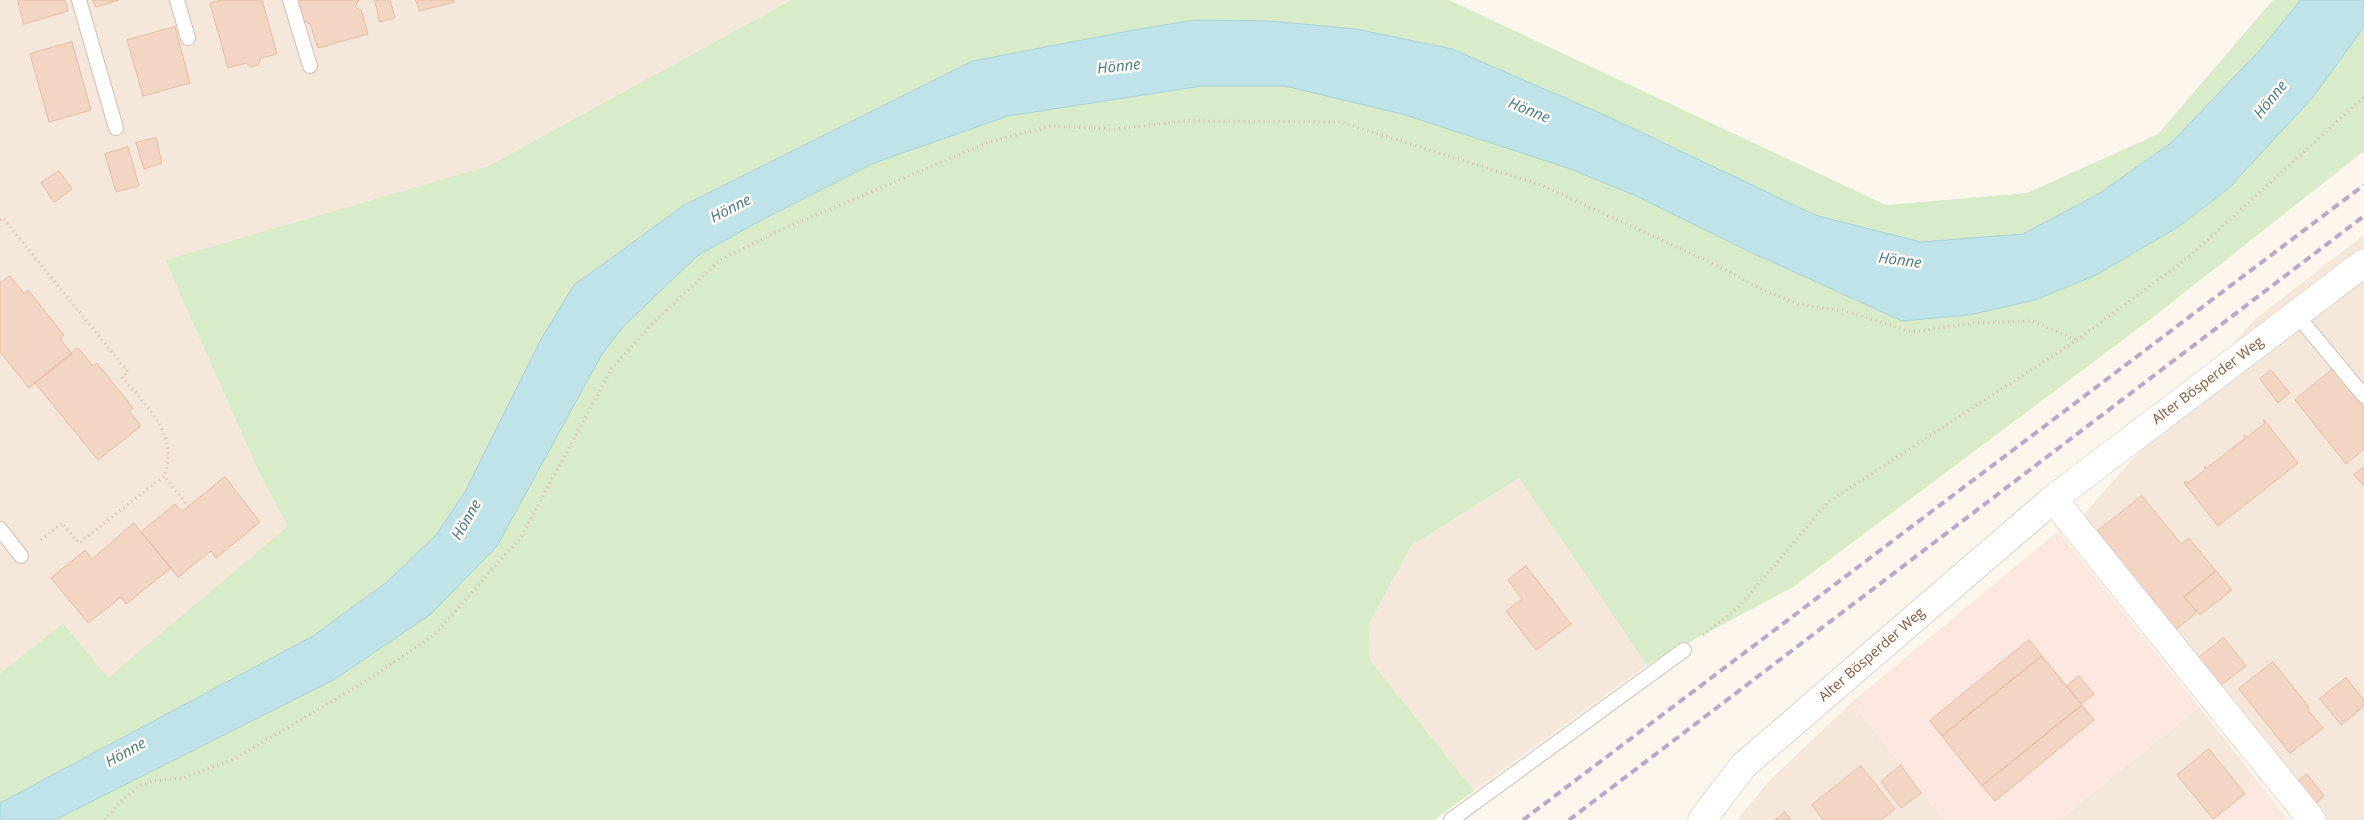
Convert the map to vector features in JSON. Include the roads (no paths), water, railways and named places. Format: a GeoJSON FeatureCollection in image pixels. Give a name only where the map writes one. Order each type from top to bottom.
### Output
{"type":"FeatureCollection","features":[{"type":"Feature","properties":{"kind":"street","name":"Alter Bösperder Weg"},"geometry":{"type":"LineString","coordinates":[[1702,820],[1743,766],[2053,499],[2296,314],[2360,272]]}},
{"type":"Feature","properties":{"kind":"street"},"geometry":{"type":"LineString","coordinates":[[2053,499],[2312,820]]}},
{"type":"Feature","properties":{"kind":"lane"},"geometry":{"type":"LineString","coordinates":[[79,0],[116,128]]}},
{"type":"Feature","properties":{"kind":"lane"},"geometry":{"type":"LineString","coordinates":[[177,0],[188,38]]}},
{"type":"Feature","properties":{"kind":"lane"},"geometry":{"type":"LineString","coordinates":[[290,0],[310,66]]}},
{"type":"Feature","properties":{"kind":"lane"},"geometry":{"type":"LineString","coordinates":[[2296,314],[2364,396]]}},
{"type":"Feature","properties":{"kind":"lane"},"geometry":{"type":"LineString","coordinates":[[0,529],[21,556]]}},
{"type":"Feature","properties":{"kind":"lane"},"geometry":{"type":"LineString","coordinates":[[1451,820],[1684,650]]}},
{"type":"Feature","properties":{"kind":"water","name":"Hönne"},"geometry":{"type":"Polygon","coordinates":[[[2301,0],[2364,0],[2364,27],[2313,97],[2229,188],[2178,227],[2096,275],[2035,300],[1969,315],[1902,321],[1746,250],[1634,195],[1568,168],[1402,114],[1285,86],[1201,86],[1008,116],[874,163],[763,219],[697,256],[622,328],[602,354],[497,546],[431,614],[335,679],[55,820],[0,820],[0,803],[313,636],[387,582],[436,535],[465,492],[541,339],[574,285],[683,206],[973,61],[1196,20],[1269,21],[1356,29],[1452,49],[1609,117],[1815,215],[1921,242],[2023,234],[2100,193],[2172,142],[2260,50],[2301,0]]]}},
{"type":"Feature","properties":{"kind":"railway"},"geometry":{"type":"LineString","coordinates":[[1523,820],[2364,185]]}},
{"type":"Feature","properties":{"kind":"railway"},"geometry":{"type":"LineString","coordinates":[[1569,820],[2364,216]]}}]}
